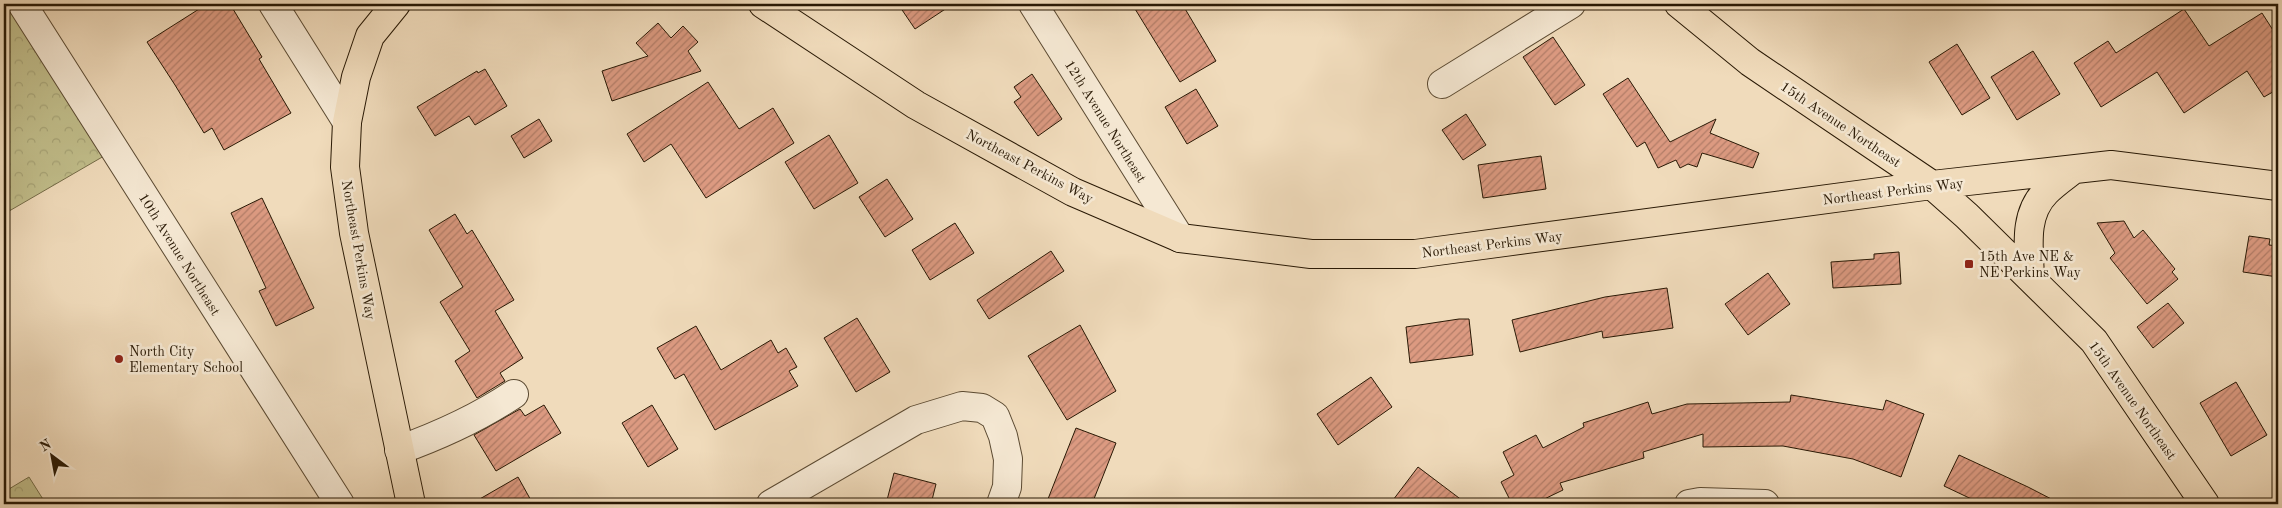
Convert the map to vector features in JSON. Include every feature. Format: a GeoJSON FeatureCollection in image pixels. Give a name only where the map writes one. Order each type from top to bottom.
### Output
{"type":"FeatureCollection","features":[{"type":"Feature","properties":{"kind":"main road","name":"Northeast Perkins Way"},"geometry":{"type":"LineString","coordinates":[[396,4],[370,36],[356,77],[347,122],[345,167],[354,233],[411,504]]}},
{"type":"Feature","properties":{"kind":"main road","name":"Northeast Perkins Way"},"geometry":{"type":"LineString","coordinates":[[763,4],[916,104],[1073,192],[1180,238],[1311,254],[1415,254],[1932,185],[2110,166],[2278,186]]}},
{"type":"Feature","properties":{"kind":"main road","name":"15th Avenue Northeast"},"geometry":{"type":"LineString","coordinates":[[1679,4],[1750,62],[1932,185],[2030,278],[2094,341],[2205,504]]}},
{"type":"Feature","properties":{"kind":"main road"},"geometry":{"type":"LineString","coordinates":[[2030,278],[2029,225],[2036,206],[2045,193],[2073,170]]}},
{"type":"Feature","properties":{"kind":"street","name":"10th Avenue Northeast"},"geometry":{"type":"LineString","coordinates":[[22,4],[340,504]]}},
{"type":"Feature","properties":{"kind":"street"},"geometry":{"type":"LineString","coordinates":[[273,4],[347,122]]}},
{"type":"Feature","properties":{"kind":"street","name":"12th Avenue Northeast"},"geometry":{"type":"LineString","coordinates":[[1033,4],[1180,238]]}},
{"type":"Feature","properties":{"kind":"street"},"geometry":{"type":"LineString","coordinates":[[1442,84],[1571,4]]}},
{"type":"Feature","properties":{"kind":"street"},"geometry":{"type":"LineString","coordinates":[[399,450],[455,429],[482,415],[514,394]]}},
{"type":"Feature","properties":{"kind":"street"},"geometry":{"type":"LineString","coordinates":[[771,504],[916,420],[962,406],[982,408],[994,416],[1003,436],[1008,459],[1007,487],[1001,504]]}},
{"type":"Feature","properties":{"kind":"street"},"geometry":{"type":"LineString","coordinates":[[1689,504],[1700,502],[1765,504]]}},
{"type":"Feature","properties":{"kind":"green space"},"geometry":{"type":"Polygon","coordinates":[[[4,4],[8,4],[104,156],[4,214],[4,4]]]}},
{"type":"Feature","properties":{"kind":"green space"},"geometry":{"type":"Polygon","coordinates":[[[29,477],[46,504],[4,504],[4,492],[29,477]]]}},
{"type":"Feature","properties":{"kind":"building"},"geometry":{"type":"Polygon","coordinates":[[[207,4],[230,4],[262,57],[259,59],[291,113],[224,150],[212,128],[204,133],[147,42],[207,4]]]}},
{"type":"Feature","properties":{"kind":"building"},"geometry":{"type":"Polygon","coordinates":[[[898,4],[953,4],[915,29],[898,4]]]}},
{"type":"Feature","properties":{"kind":"building"},"geometry":{"type":"Polygon","coordinates":[[[1132,4],[1189,4],[1184,7],[1216,61],[1180,82],[1132,4]]]}},
{"type":"Feature","properties":{"kind":"building"},"geometry":{"type":"Polygon","coordinates":[[[2184,9],[2209,46],[2262,13],[2278,38],[2278,89],[2264,97],[2247,71],[2184,113],[2157,72],[2101,107],[2074,63],[2108,41],[2116,53],[2184,9]]]}},
{"type":"Feature","properties":{"kind":"building"},"geometry":{"type":"Polygon","coordinates":[[[658,23],[671,38],[683,26],[698,42],[688,51],[701,71],[612,101],[602,71],[648,56],[636,43],[658,23]]]}},
{"type":"Feature","properties":{"kind":"building"},"geometry":{"type":"Polygon","coordinates":[[[1553,37],[1585,85],[1555,105],[1523,57],[1553,37]]]}},
{"type":"Feature","properties":{"kind":"building"},"geometry":{"type":"Polygon","coordinates":[[[1957,44],[1990,98],[1962,115],[1929,62],[1957,44]]]}},
{"type":"Feature","properties":{"kind":"building"},"geometry":{"type":"Polygon","coordinates":[[[2033,51],[2060,94],[2017,120],[1991,77],[2033,51]]]}},
{"type":"Feature","properties":{"kind":"building"},"geometry":{"type":"Polygon","coordinates":[[[485,69],[507,106],[475,125],[469,116],[435,136],[417,107],[477,71],[478,73],[485,69]]]}},
{"type":"Feature","properties":{"kind":"building"},"geometry":{"type":"Polygon","coordinates":[[[1032,74],[1062,119],[1038,136],[1014,102],[1021,97],[1014,87],[1032,74]]]}},
{"type":"Feature","properties":{"kind":"building"},"geometry":{"type":"Polygon","coordinates":[[[1628,78],[1670,142],[1716,119],[1710,133],[1759,153],[1753,168],[1702,153],[1697,167],[1688,164],[1680,168],[1676,160],[1658,168],[1645,142],[1637,147],[1603,94],[1628,78]]]}},
{"type":"Feature","properties":{"kind":"building"},"geometry":{"type":"Polygon","coordinates":[[[708,82],[739,129],[773,108],[794,143],[706,198],[671,144],[644,162],[627,134],[708,82]]]}},
{"type":"Feature","properties":{"kind":"building"},"geometry":{"type":"Polygon","coordinates":[[[1196,89],[1218,126],[1187,144],[1165,107],[1196,89]]]}},
{"type":"Feature","properties":{"kind":"building"},"geometry":{"type":"Polygon","coordinates":[[[1466,114],[1486,145],[1463,160],[1442,130],[1466,114]]]}},
{"type":"Feature","properties":{"kind":"building"},"geometry":{"type":"Polygon","coordinates":[[[539,119],[552,141],[524,158],[511,136],[539,119]]]}},
{"type":"Feature","properties":{"kind":"building"},"geometry":{"type":"Polygon","coordinates":[[[829,135],[858,183],[814,209],[785,162],[829,135]]]}},
{"type":"Feature","properties":{"kind":"building"},"geometry":{"type":"Polygon","coordinates":[[[1541,156],[1546,189],[1483,198],[1478,165],[1541,156]]]}},
{"type":"Feature","properties":{"kind":"building"},"geometry":{"type":"Polygon","coordinates":[[[887,179],[913,219],[885,237],[859,197],[887,179]]]}},
{"type":"Feature","properties":{"kind":"building"},"geometry":{"type":"Polygon","coordinates":[[[262,198],[314,308],[276,326],[259,291],[266,288],[231,213],[262,198]]]}},
{"type":"Feature","properties":{"kind":"building"},"geometry":{"type":"Polygon","coordinates":[[[455,214],[467,234],[472,230],[514,300],[495,311],[523,358],[500,373],[505,381],[477,398],[455,361],[470,351],[440,302],[463,287],[429,230],[455,214]]]}},
{"type":"Feature","properties":{"kind":"building"},"geometry":{"type":"Polygon","coordinates":[[[2124,221],[2134,238],[2143,230],[2175,269],[2172,272],[2178,279],[2147,304],[2110,258],[2115,253],[2097,223],[2124,221]]]}},
{"type":"Feature","properties":{"kind":"building"},"geometry":{"type":"Polygon","coordinates":[[[955,223],[974,253],[930,280],[912,250],[955,223]]]}},
{"type":"Feature","properties":{"kind":"building"},"geometry":{"type":"Polygon","coordinates":[[[2249,236],[2270,239],[2269,245],[2278,246],[2278,277],[2243,272],[2249,236]]]}},
{"type":"Feature","properties":{"kind":"building"},"geometry":{"type":"Polygon","coordinates":[[[1051,251],[1064,271],[989,319],[977,300],[1051,251]]]}},
{"type":"Feature","properties":{"kind":"building"},"geometry":{"type":"Polygon","coordinates":[[[1899,252],[1901,284],[1833,288],[1831,262],[1874,259],[1874,254],[1899,252]]]}},
{"type":"Feature","properties":{"kind":"building"},"geometry":{"type":"Polygon","coordinates":[[[1768,273],[1790,304],[1748,335],[1725,304],[1768,273]]]}},
{"type":"Feature","properties":{"kind":"building"},"geometry":{"type":"Polygon","coordinates":[[[1667,288],[1673,328],[1603,338],[1602,331],[1520,352],[1512,320],[1605,297],[1667,288]]]}},
{"type":"Feature","properties":{"kind":"building"},"geometry":{"type":"Polygon","coordinates":[[[2168,303],[2184,323],[2153,348],[2137,327],[2168,303]]]}},
{"type":"Feature","properties":{"kind":"building"},"geometry":{"type":"Polygon","coordinates":[[[857,318],[890,372],[856,392],[824,338],[857,318]]]}},
{"type":"Feature","properties":{"kind":"building"},"geometry":{"type":"Polygon","coordinates":[[[1469,319],[1473,355],[1410,363],[1406,327],[1469,319]]]}},
{"type":"Feature","properties":{"kind":"building"},"geometry":{"type":"Polygon","coordinates":[[[1080,325],[1116,391],[1067,420],[1028,356],[1080,325]]]}},
{"type":"Feature","properties":{"kind":"building"},"geometry":{"type":"Polygon","coordinates":[[[696,326],[721,370],[771,340],[778,353],[786,348],[797,367],[789,371],[798,386],[715,430],[684,374],[675,379],[657,348],[696,326]]]}},
{"type":"Feature","properties":{"kind":"building"},"geometry":{"type":"Polygon","coordinates":[[[1371,377],[1392,407],[1338,445],[1317,414],[1371,377]]]}},
{"type":"Feature","properties":{"kind":"building"},"geometry":{"type":"Polygon","coordinates":[[[2236,382],[2267,435],[2231,456],[2200,403],[2236,382]]]}},
{"type":"Feature","properties":{"kind":"building"},"geometry":{"type":"Polygon","coordinates":[[[1791,395],[1883,410],[1886,400],[1924,414],[1901,477],[1853,459],[1783,446],[1703,447],[1703,434],[1643,452],[1644,458],[1560,483],[1563,490],[1534,504],[1512,504],[1501,482],[1514,475],[1503,452],[1536,435],[1543,448],[1584,427],[1583,423],[1648,402],[1652,414],[1687,404],[1790,402],[1791,395]]]}},
{"type":"Feature","properties":{"kind":"building"},"geometry":{"type":"Polygon","coordinates":[[[544,405],[561,433],[496,471],[474,435],[520,409],[525,416],[544,405]]]}},
{"type":"Feature","properties":{"kind":"building"},"geometry":{"type":"Polygon","coordinates":[[[652,405],[678,449],[648,467],[622,423],[652,405]]]}},
{"type":"Feature","properties":{"kind":"building"},"geometry":{"type":"Polygon","coordinates":[[[1076,428],[1116,443],[1092,504],[1046,504],[1076,428]]]}},
{"type":"Feature","properties":{"kind":"building"},"geometry":{"type":"Polygon","coordinates":[[[1959,455],[2061,504],[1982,504],[1944,486],[1959,455]]]}},
{"type":"Feature","properties":{"kind":"building"},"geometry":{"type":"Polygon","coordinates":[[[1418,467],[1467,504],[1390,504],[1418,467]]]}},
{"type":"Feature","properties":{"kind":"building"},"geometry":{"type":"Polygon","coordinates":[[[894,473],[936,484],[931,504],[886,504],[894,473]]]}},
{"type":"Feature","properties":{"kind":"building"},"geometry":{"type":"Polygon","coordinates":[[[518,477],[533,504],[471,504],[518,477]]]}},
{"type":"Feature","properties":{"kind":"place","name":"15th Ave NE & NE Perkins Way"},"geometry":{"type":"Point","coordinates":[1969,264]}},
{"type":"Feature","properties":{"kind":"place","name":"North City Elementary School"},"geometry":{"type":"Point","coordinates":[119,359]}}]}
